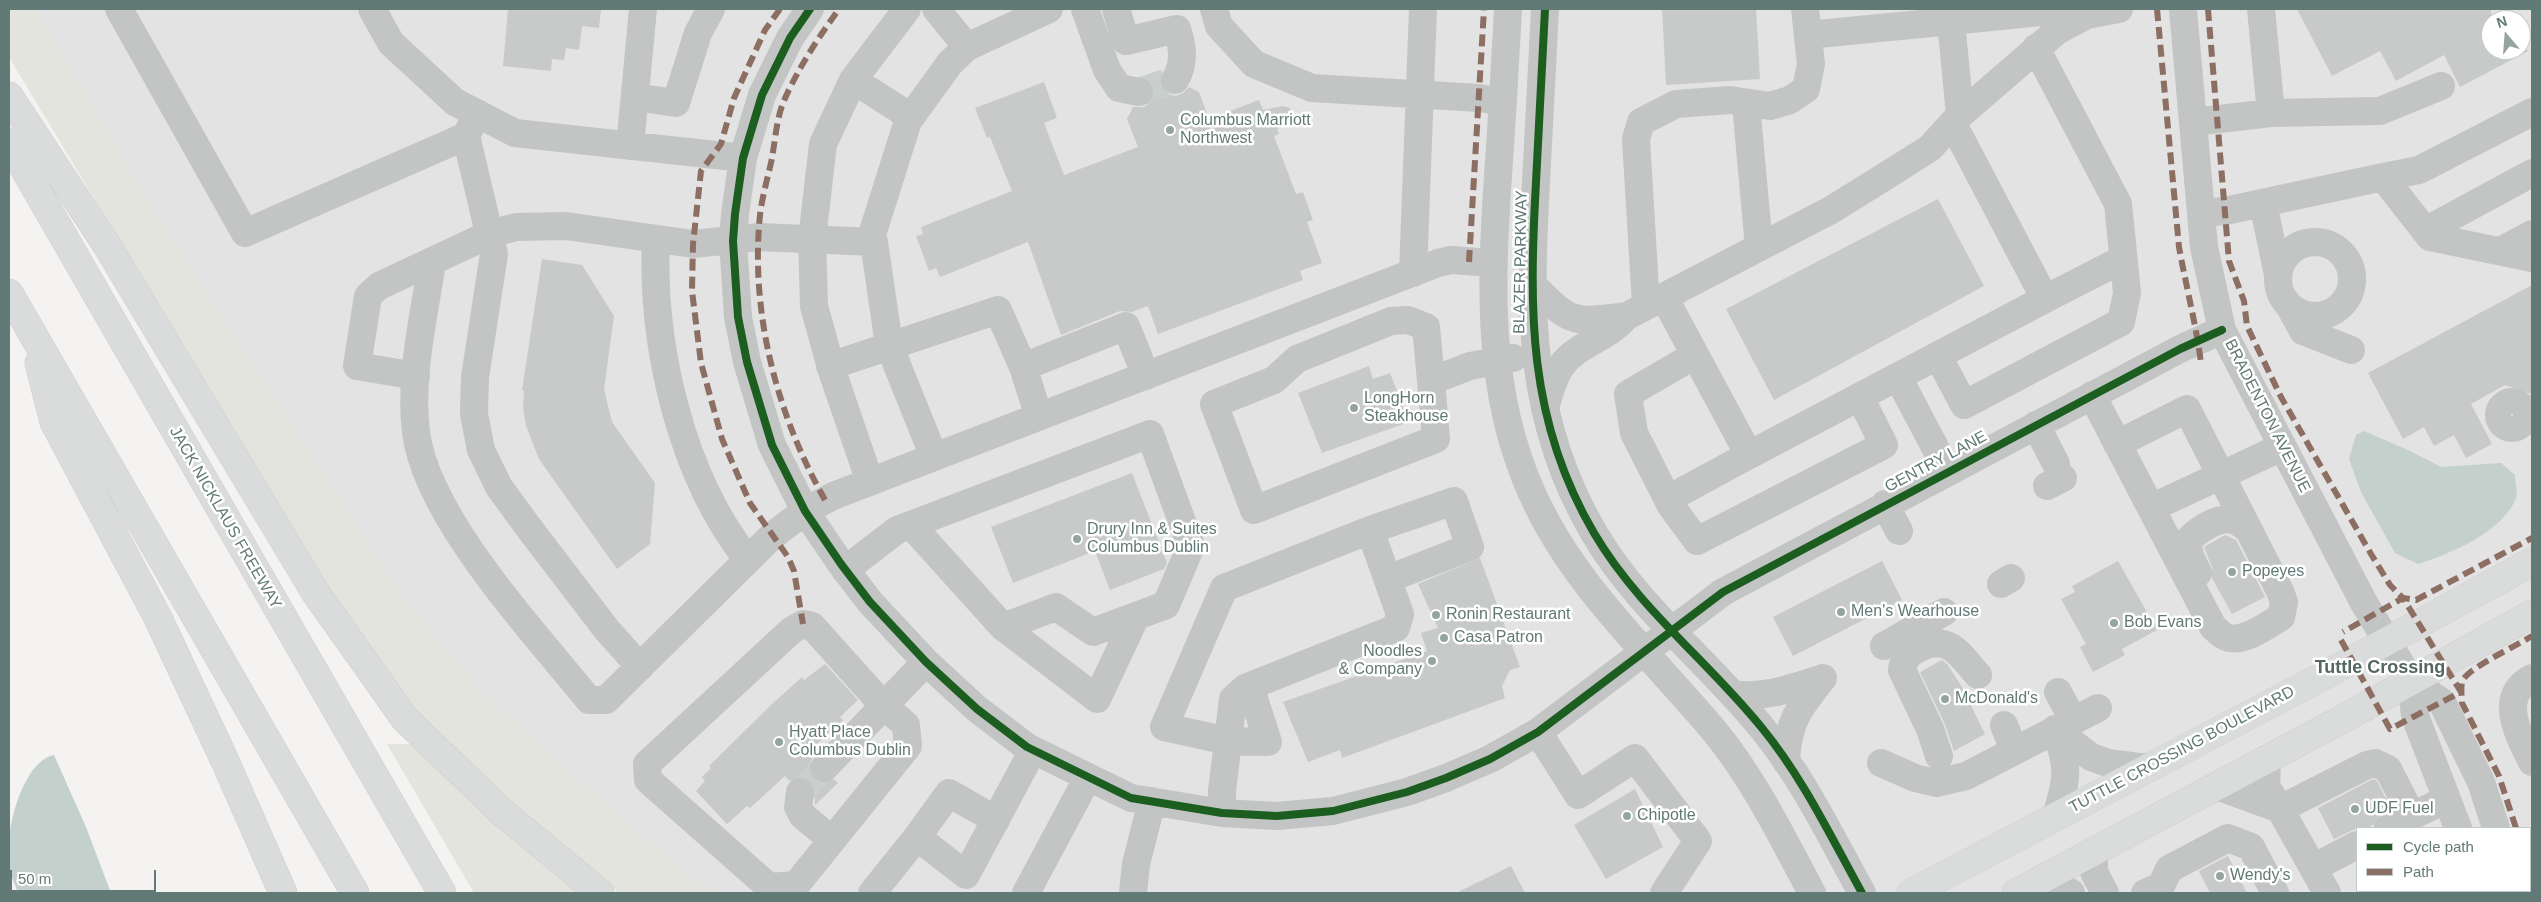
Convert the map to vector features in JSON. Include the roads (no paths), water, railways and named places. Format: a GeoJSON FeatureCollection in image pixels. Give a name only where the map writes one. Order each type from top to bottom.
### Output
{"type":"FeatureCollection","features":[{"type":"Feature","properties":{"kind":"main road"},"geometry":{"type":"LineString","coordinates":[[9,96],[106,244],[315,592],[405,718],[503,814],[600,893]]}},
{"type":"Feature","properties":{"kind":"main road","name":"JACK NICKLAUS FREEWAY"},"geometry":{"type":"LineString","coordinates":[[9,142],[442,893]]}},
{"type":"Feature","properties":{"kind":"main road"},"geometry":{"type":"LineString","coordinates":[[9,293],[355,893]]}},
{"type":"Feature","properties":{"kind":"main road"},"geometry":{"type":"LineString","coordinates":[[32,333],[54,422],[158,618],[225,761],[283,893]]}},
{"type":"Feature","properties":{"kind":"main road","name":"TUTTLE CROSSING BOULEVARD"},"geometry":{"type":"LineString","coordinates":[[1911,893],[2532,562]]}},
{"type":"Feature","properties":{"kind":"main road"},"geometry":{"type":"LineString","coordinates":[[2016,893],[2267,759],[2532,614]]}},
{"type":"Feature","properties":{"kind":"street"},"geometry":{"type":"LineString","coordinates":[[119,9],[245,233],[471,124],[516,133],[743,158]]}},
{"type":"Feature","properties":{"kind":"street"},"geometry":{"type":"LineString","coordinates":[[372,9],[391,43],[454,102],[471,124],[494,254],[475,377],[474,414],[481,450],[499,487],[528,528],[607,630],[640,667]]}},
{"type":"Feature","properties":{"kind":"street"},"geometry":{"type":"LineString","coordinates":[[630,146],[643,9]]}},
{"type":"Feature","properties":{"kind":"street"},"geometry":{"type":"LineString","coordinates":[[635,97],[676,103],[698,33],[711,9]]}},
{"type":"Feature","properties":{"kind":"street","name":"GENTRY LANE"},"geometry":{"type":"LineString","coordinates":[[810,9],[790,38],[762,95],[743,158],[733,241],[738,317],[760,411],[772,445],[805,510],[845,570],[870,602],[926,662],[977,709],[1034,750],[1131,798],[1222,813],[1277,816],[1333,811],[1388,797],[1455,774],[1490,759],[1538,732],[1723,592],[2092,395],[2180,349],[2222,330]]}},
{"type":"Feature","properties":{"kind":"street"},"geometry":{"type":"LineString","coordinates":[[870,482],[830,366],[814,306],[812,239],[823,144],[853,80],[907,9]]}},
{"type":"Feature","properties":{"kind":"street"},"geometry":{"type":"LineString","coordinates":[[936,9],[967,47]]}},
{"type":"Feature","properties":{"kind":"street"},"geometry":{"type":"LineString","coordinates":[[870,241],[911,117],[950,63],[967,47],[1049,9]]}},
{"type":"Feature","properties":{"kind":"street"},"geometry":{"type":"LineString","coordinates":[[1085,9],[1107,70],[1119,88],[1139,92]]}},
{"type":"Feature","properties":{"kind":"street"},"geometry":{"type":"LineString","coordinates":[[1116,9],[1126,41]]}},
{"type":"Feature","properties":{"kind":"street"},"geometry":{"type":"LineString","coordinates":[[1413,273],[1423,9]]}},
{"type":"Feature","properties":{"kind":"street","name":"BLAZER PARKWAY"},"geometry":{"type":"LineString","coordinates":[[1508,9],[1493,263],[1493,325],[1496,360],[1505,411],[1530,490],[1563,549],[1618,624],[1718,735],[1765,807],[1812,893]]}},
{"type":"Feature","properties":{"kind":"street","name":"BLAZER PARKWAY"},"geometry":{"type":"LineString","coordinates":[[1545,9],[1531,283],[1535,356],[1545,409],[1567,478],[1593,533],[1617,568],[1671,631],[1763,729],[1786,761],[1818,812],[1862,893]]}},
{"type":"Feature","properties":{"kind":"street"},"geometry":{"type":"LineString","coordinates":[[1749,455],[1695,355],[1646,306],[1636,139],[1641,122],[1676,104],[1730,100],[1746,104],[1770,106],[1790,100],[1806,89],[1810,64],[1806,22],[1951,21],[2087,14],[2118,9]]}},
{"type":"Feature","properties":{"kind":"street","name":"BRADENTON AVENUE"},"geometry":{"type":"LineString","coordinates":[[2183,9],[2204,248],[2222,330],[2282,447],[2386,641],[2411,681],[2442,702],[2481,782],[2496,827]]}},
{"type":"Feature","properties":{"kind":"street"},"geometry":{"type":"LineString","coordinates":[[2261,9],[2271,113]]}},
{"type":"Feature","properties":{"kind":"street"},"geometry":{"type":"LineString","coordinates":[[1099,49],[1177,29],[1216,13],[1219,26],[1254,64],[1312,88],[1420,94],[1503,102]]}},
{"type":"Feature","properties":{"kind":"street"},"geometry":{"type":"LineString","coordinates":[[1545,409],[1562,366],[1584,347],[1613,331],[1646,306],[1831,210],[1930,148],[1956,120],[2036,48],[2055,16]]}},
{"type":"Feature","properties":{"kind":"street"},"geometry":{"type":"LineString","coordinates":[[1951,21],[1956,120],[2046,299]]}},
{"type":"Feature","properties":{"kind":"street"},"geometry":{"type":"LineString","coordinates":[[1175,80],[1181,70],[1183,48],[1177,29]]}},
{"type":"Feature","properties":{"kind":"street"},"geometry":{"type":"LineString","coordinates":[[1938,356],[1964,405],[2121,322],[2127,293],[2118,204],[2036,48]]}},
{"type":"Feature","properties":{"kind":"street"},"geometry":{"type":"LineString","coordinates":[[853,80],[911,117]]}},
{"type":"Feature","properties":{"kind":"street"},"geometry":{"type":"LineString","coordinates":[[2193,122],[2271,113],[2380,111],[2441,86]]}},
{"type":"Feature","properties":{"kind":"street"},"geometry":{"type":"LineString","coordinates":[[1746,104],[1759,247]]}},
{"type":"Feature","properties":{"kind":"street"},"geometry":{"type":"LineString","coordinates":[[2201,213],[2263,203],[2419,170],[2532,112]]}},
{"type":"Feature","properties":{"kind":"street"},"geometry":{"type":"LineString","coordinates":[[2425,231],[2532,173]]}},
{"type":"Feature","properties":{"kind":"street"},"geometry":{"type":"LineString","coordinates":[[2383,177],[2430,237],[2532,258]]}},
{"type":"Feature","properties":{"kind":"street"},"geometry":{"type":"LineString","coordinates":[[2263,203],[2278,275],[2278,286],[2303,331],[2351,350]]}},
{"type":"Feature","properties":{"kind":"street"},"geometry":{"type":"LineString","coordinates":[[416,376],[357,366],[368,296],[379,286],[490,234],[516,227],[566,226],[693,244],[759,237],[870,241],[874,242],[890,345],[934,457]]}},
{"type":"Feature","properties":{"kind":"street"},"geometry":{"type":"LineString","coordinates":[[2500,251],[2532,234]]}},
{"type":"Feature","properties":{"kind":"street"},"geometry":{"type":"LineString","coordinates":[[656,239],[655,266],[659,316],[664,353],[678,414],[709,502],[729,536],[748,560]]}},
{"type":"Feature","properties":{"kind":"street"},"geometry":{"type":"LineString","coordinates":[[2278,275],[2281,262],[2289,252],[2300,244],[2312,241],[2325,243],[2337,248],[2346,257],[2351,269],[2352,282],[2349,295],[2333,311],[2311,316],[2290,306]]}},
{"type":"Feature","properties":{"kind":"street"},"geometry":{"type":"LineString","coordinates":[[1668,499],[2123,259]]}},
{"type":"Feature","properties":{"kind":"street"},"geometry":{"type":"LineString","coordinates":[[432,262],[416,376],[416,432],[423,467],[442,506],[476,556],[522,618],[589,700],[606,700],[772,536],[805,510],[833,496],[1413,273],[1451,260],[1493,263]]}},
{"type":"Feature","properties":{"kind":"street"},"geometry":{"type":"LineString","coordinates":[[1531,283],[1556,309],[1574,318],[1596,321],[1646,306]]}},
{"type":"Feature","properties":{"kind":"street"},"geometry":{"type":"LineString","coordinates":[[830,366],[998,310],[1023,368],[1039,417]]}},
{"type":"Feature","properties":{"kind":"street"},"geometry":{"type":"LineString","coordinates":[[1408,320],[1426,327],[1431,381],[1436,438],[1254,510],[1214,404],[1274,380],[1297,359],[1391,321],[1408,320]]}},
{"type":"Feature","properties":{"kind":"street"},"geometry":{"type":"LineString","coordinates":[[1023,368],[1126,326],[1146,376]]}},
{"type":"Feature","properties":{"kind":"street"},"geometry":{"type":"LineString","coordinates":[[1695,355],[1628,394],[1634,433],[1668,499],[1697,541],[1884,445],[1860,397]]}},
{"type":"Feature","properties":{"kind":"street"},"geometry":{"type":"LineString","coordinates":[[1431,381],[1470,366],[1496,360],[1535,356]]}},
{"type":"Feature","properties":{"kind":"street"},"geometry":{"type":"LineString","coordinates":[[1898,377],[1948,472]]}},
{"type":"Feature","properties":{"kind":"street"},"geometry":{"type":"LineString","coordinates":[[2092,395],[2117,444],[2213,627],[2226,637],[2234,638],[2250,634],[2281,617],[2284,602],[2187,409],[2117,444]]}},
{"type":"Feature","properties":{"kind":"street"},"geometry":{"type":"LineString","coordinates":[[2036,425],[2056,476]]}},
{"type":"Feature","properties":{"kind":"street"},"geometry":{"type":"LineString","coordinates":[[845,570],[897,530],[1150,434],[1191,546],[1166,605],[1094,632],[1056,607],[1003,628]]}},
{"type":"Feature","properties":{"kind":"street"},"geometry":{"type":"LineString","coordinates":[[2151,508],[2282,447]]}},
{"type":"Feature","properties":{"kind":"street"},"geometry":{"type":"LineString","coordinates":[[1250,686],[1268,742],[1228,741],[1164,727],[1224,588],[1370,530],[1454,501],[1470,548],[1388,579]]}},
{"type":"Feature","properties":{"kind":"street"},"geometry":{"type":"LineString","coordinates":[[1885,504],[1899,531]]}},
{"type":"Feature","properties":{"kind":"street"},"geometry":{"type":"LineString","coordinates":[[2234,638],[2190,556],[2187,542],[2193,534],[2223,520],[2235,520],[2249,530]]}},
{"type":"Feature","properties":{"kind":"street"},"geometry":{"type":"LineString","coordinates":[[911,525],[1003,628],[1097,699],[1136,616]]}},
{"type":"Feature","properties":{"kind":"street"},"geometry":{"type":"LineString","coordinates":[[1222,813],[1233,699],[1250,686],[1396,628],[1400,614],[1370,530]]}},
{"type":"Feature","properties":{"kind":"street"},"geometry":{"type":"LineString","coordinates":[[1881,652],[1944,611]]}},
{"type":"Feature","properties":{"kind":"street"},"geometry":{"type":"LineString","coordinates":[[803,624],[812,626],[883,705],[906,725],[908,746],[796,885],[769,886],[648,780],[647,764],[792,630],[803,624]]}},
{"type":"Feature","properties":{"kind":"street"},"geometry":{"type":"LineString","coordinates":[[1881,763],[1916,778],[1936,782],[1938,759],[1930,729],[1902,670],[1903,661],[1914,651],[1938,641],[1952,646],[1978,675]]}},
{"type":"Feature","properties":{"kind":"street"},"geometry":{"type":"LineString","coordinates":[[824,768],[926,662]]}},
{"type":"Feature","properties":{"kind":"street"},"geometry":{"type":"LineString","coordinates":[[1732,694],[1747,696],[1768,695],[1823,678],[1806,699],[1790,727],[1786,761]]}},
{"type":"Feature","properties":{"kind":"street"},"geometry":{"type":"LineString","coordinates":[[2532,678],[2517,693],[2512,710],[2514,726],[2532,762]]}},
{"type":"Feature","properties":{"kind":"street","name":"BRADENTON AVENUE"},"geometry":{"type":"LineString","coordinates":[[2411,681],[2415,716],[2458,827]]}},
{"type":"Feature","properties":{"kind":"street"},"geometry":{"type":"LineString","coordinates":[[2056,816],[2065,786],[2067,768],[2064,725],[2058,692]]}},
{"type":"Feature","properties":{"kind":"street"},"geometry":{"type":"LineString","coordinates":[[1938,759],[1984,768],[2010,751],[2098,708]]}},
{"type":"Feature","properties":{"kind":"street"},"geometry":{"type":"LineString","coordinates":[[2004,725],[2010,740],[2010,751]]}},
{"type":"Feature","properties":{"kind":"street"},"geometry":{"type":"LineString","coordinates":[[2064,725],[2091,757],[2108,763],[2147,768]]}},
{"type":"Feature","properties":{"kind":"street"},"geometry":{"type":"LineString","coordinates":[[1538,732],[1578,795],[1635,758],[1698,841],[1664,893]]}},
{"type":"Feature","properties":{"kind":"street"},"geometry":{"type":"LineString","coordinates":[[917,837],[966,875],[1034,750]]}},
{"type":"Feature","properties":{"kind":"street"},"geometry":{"type":"LineString","coordinates":[[2267,759],[2266,786],[2327,893]]}},
{"type":"Feature","properties":{"kind":"street"},"geometry":{"type":"LineString","coordinates":[[2217,786],[2280,809],[2367,765],[2375,763],[2388,769],[2412,816]]}},
{"type":"Feature","properties":{"kind":"street"},"geometry":{"type":"LineString","coordinates":[[1026,893],[1088,777]]}},
{"type":"Feature","properties":{"kind":"street"},"geometry":{"type":"LineString","coordinates":[[800,792],[798,807],[803,816],[832,840]]}},
{"type":"Feature","properties":{"kind":"street"},"geometry":{"type":"LineString","coordinates":[[872,893],[949,793],[996,820]]}},
{"type":"Feature","properties":{"kind":"street"},"geometry":{"type":"LineString","coordinates":[[2390,827],[2447,799]]}},
{"type":"Feature","properties":{"kind":"street"},"geometry":{"type":"LineString","coordinates":[[1133,893],[1136,864],[1152,801]]}},
{"type":"Feature","properties":{"kind":"street"},"geometry":{"type":"LineString","coordinates":[[2157,891],[2169,869],[2228,838],[2251,847],[2275,893]]}},
{"type":"Feature","properties":{"kind":"street"},"geometry":{"type":"LineString","coordinates":[[2313,868],[2356,846]]}},
{"type":"Feature","properties":{"kind":"street"},"geometry":{"type":"LineString","coordinates":[[2094,852],[2094,872],[2105,893]]}},
{"type":"Feature","properties":{"kind":"street"},"geometry":{"type":"LineString","coordinates":[[2046,877],[2071,893]]}},
{"type":"Feature","properties":{"kind":"tunnel"},"geometry":{"type":"LineString","coordinates":[[1139,92],[1175,80]]}},
{"type":"Feature","properties":{"kind":"tunnel"},"geometry":{"type":"LineString","coordinates":[[800,792],[824,768]]}},
{"type":"Feature","properties":{"kind":"place","name":"Columbus Marriott Northwest"},"geometry":{"type":"Point","coordinates":[1170,130]}},
{"type":"Feature","properties":{"kind":"place","name":"LongHorn Steakhouse"},"geometry":{"type":"Point","coordinates":[1354,408]}},
{"type":"Feature","properties":{"kind":"place","name":"Drury Inn & Suites Columbus Dublin"},"geometry":{"type":"Point","coordinates":[1077,539]}},
{"type":"Feature","properties":{"kind":"place","name":"Popeyes"},"geometry":{"type":"Point","coordinates":[2232,572]}},
{"type":"Feature","properties":{"kind":"place","name":"Men's Wearhouse"},"geometry":{"type":"Point","coordinates":[1841,612]}},
{"type":"Feature","properties":{"kind":"place","name":"Ronin Restaurant"},"geometry":{"type":"Point","coordinates":[1436,615]}},
{"type":"Feature","properties":{"kind":"place","name":"Bob Evans"},"geometry":{"type":"Point","coordinates":[2114,623]}},
{"type":"Feature","properties":{"kind":"place","name":"Casa Patron"},"geometry":{"type":"Point","coordinates":[1444,638]}},
{"type":"Feature","properties":{"kind":"place","name":"Noodles & Company"},"geometry":{"type":"Point","coordinates":[1432,661]}},
{"type":"Feature","properties":{"kind":"place","name":"McDonald's"},"geometry":{"type":"Point","coordinates":[1945,699]}},
{"type":"Feature","properties":{"kind":"place","name":"Hyatt Place Columbus Dublin"},"geometry":{"type":"Point","coordinates":[779,742]}},
{"type":"Feature","properties":{"kind":"place","name":"UDF Fuel"},"geometry":{"type":"Point","coordinates":[2355,809]}},
{"type":"Feature","properties":{"kind":"place","name":"Chipotle"},"geometry":{"type":"Point","coordinates":[1627,816]}},
{"type":"Feature","properties":{"kind":"place","name":"Wendy's"},"geometry":{"type":"Point","coordinates":[2220,876]}},
{"type":"Feature","properties":{"kind":"district","name":"Tuttle Crossing"},"geometry":{"type":"Point","coordinates":[2380,668]}}]}
